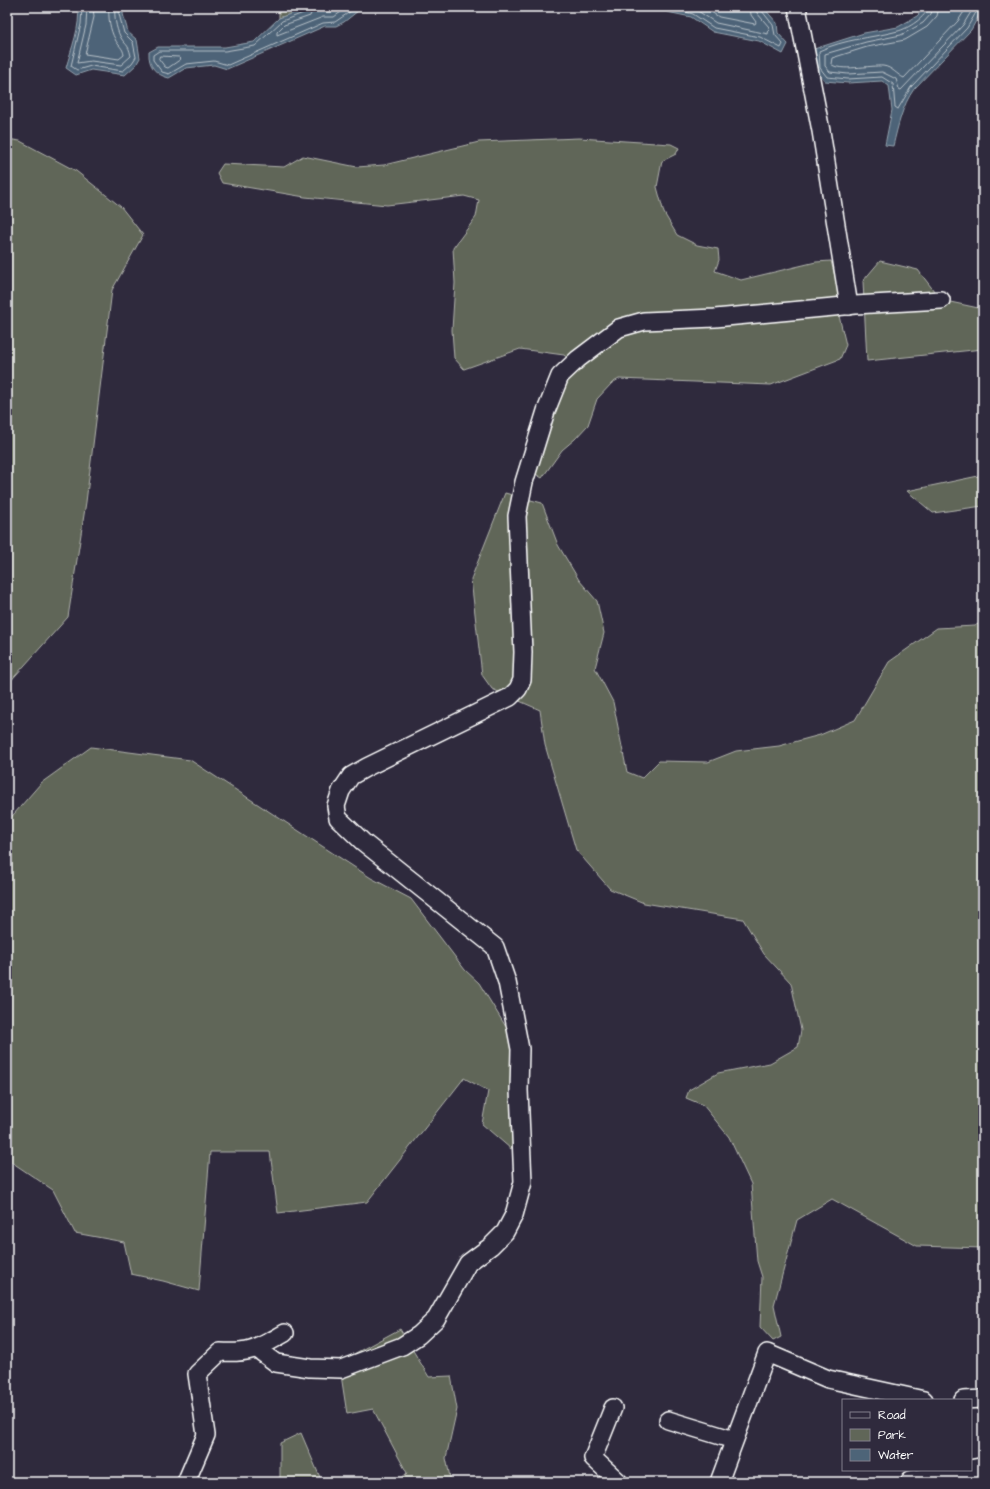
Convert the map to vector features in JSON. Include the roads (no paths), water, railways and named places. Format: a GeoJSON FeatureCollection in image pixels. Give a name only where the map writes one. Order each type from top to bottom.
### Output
{"type":"FeatureCollection","features":[{"type":"Feature","properties":{"kind":"main road"},"geometry":{"type":"LineString","coordinates":[[912,1482],[983,1469]]}},
{"type":"Feature","properties":{"kind":"street"},"geometry":{"type":"LineString","coordinates":[[798,7],[822,131],[849,306]]}},
{"type":"Feature","properties":{"kind":"street"},"geometry":{"type":"LineString","coordinates":[[257,1349],[276,1363],[310,1368],[341,1369],[402,1346],[420,1335],[436,1319],[468,1263],[491,1246],[505,1232],[514,1216],[524,1182],[519,1090],[520,1049],[507,982],[495,947],[363,842],[338,818],[336,806],[341,791],[351,776],[510,696],[518,689],[522,680],[523,652],[517,516],[524,482],[560,376],[578,359],[619,328],[644,321],[730,317],[849,306],[941,300]]}},
{"type":"Feature","properties":{"kind":"street"},"geometry":{"type":"LineString","coordinates":[[186,1482],[206,1435],[197,1374],[220,1352],[241,1353],[257,1349],[285,1333]]}},
{"type":"Feature","properties":{"kind":"street"},"geometry":{"type":"LineString","coordinates":[[719,1482],[767,1353],[828,1379],[919,1399]]}},
{"type":"Feature","properties":{"kind":"street"},"geometry":{"type":"LineString","coordinates":[[972,1400],[983,1399]]}},
{"type":"Feature","properties":{"kind":"street"},"geometry":{"type":"LineString","coordinates":[[612,1408],[593,1458],[619,1482]]}},
{"type":"Feature","properties":{"kind":"street"},"geometry":{"type":"LineString","coordinates":[[668,1420],[734,1440]]}},
{"type":"Feature","properties":{"kind":"water"},"geometry":{"type":"Polygon","coordinates":[[[78,7],[124,7],[123,14],[128,32],[137,40],[140,58],[136,65],[125,75],[91,70],[76,75],[66,68],[77,30],[79,14],[78,7]]]}},
{"type":"Feature","properties":{"kind":"water"},"geometry":{"type":"Polygon","coordinates":[[[310,7],[363,7],[344,22],[336,26],[325,26],[227,69],[214,65],[186,68],[169,78],[160,75],[151,66],[149,52],[158,47],[225,47],[254,42],[279,18],[310,7]]]}},
{"type":"Feature","properties":{"kind":"water"},"geometry":{"type":"Polygon","coordinates":[[[659,7],[763,7],[777,23],[778,33],[788,44],[783,54],[759,41],[713,32],[691,17],[667,12],[659,7]]]}},
{"type":"Feature","properties":{"kind":"water"},"geometry":{"type":"Polygon","coordinates":[[[926,7],[983,8],[971,30],[914,89],[903,109],[893,146],[885,145],[892,110],[889,86],[882,81],[848,83],[825,81],[816,70],[814,49],[864,33],[898,27],[917,16],[926,7]]]}}]}
